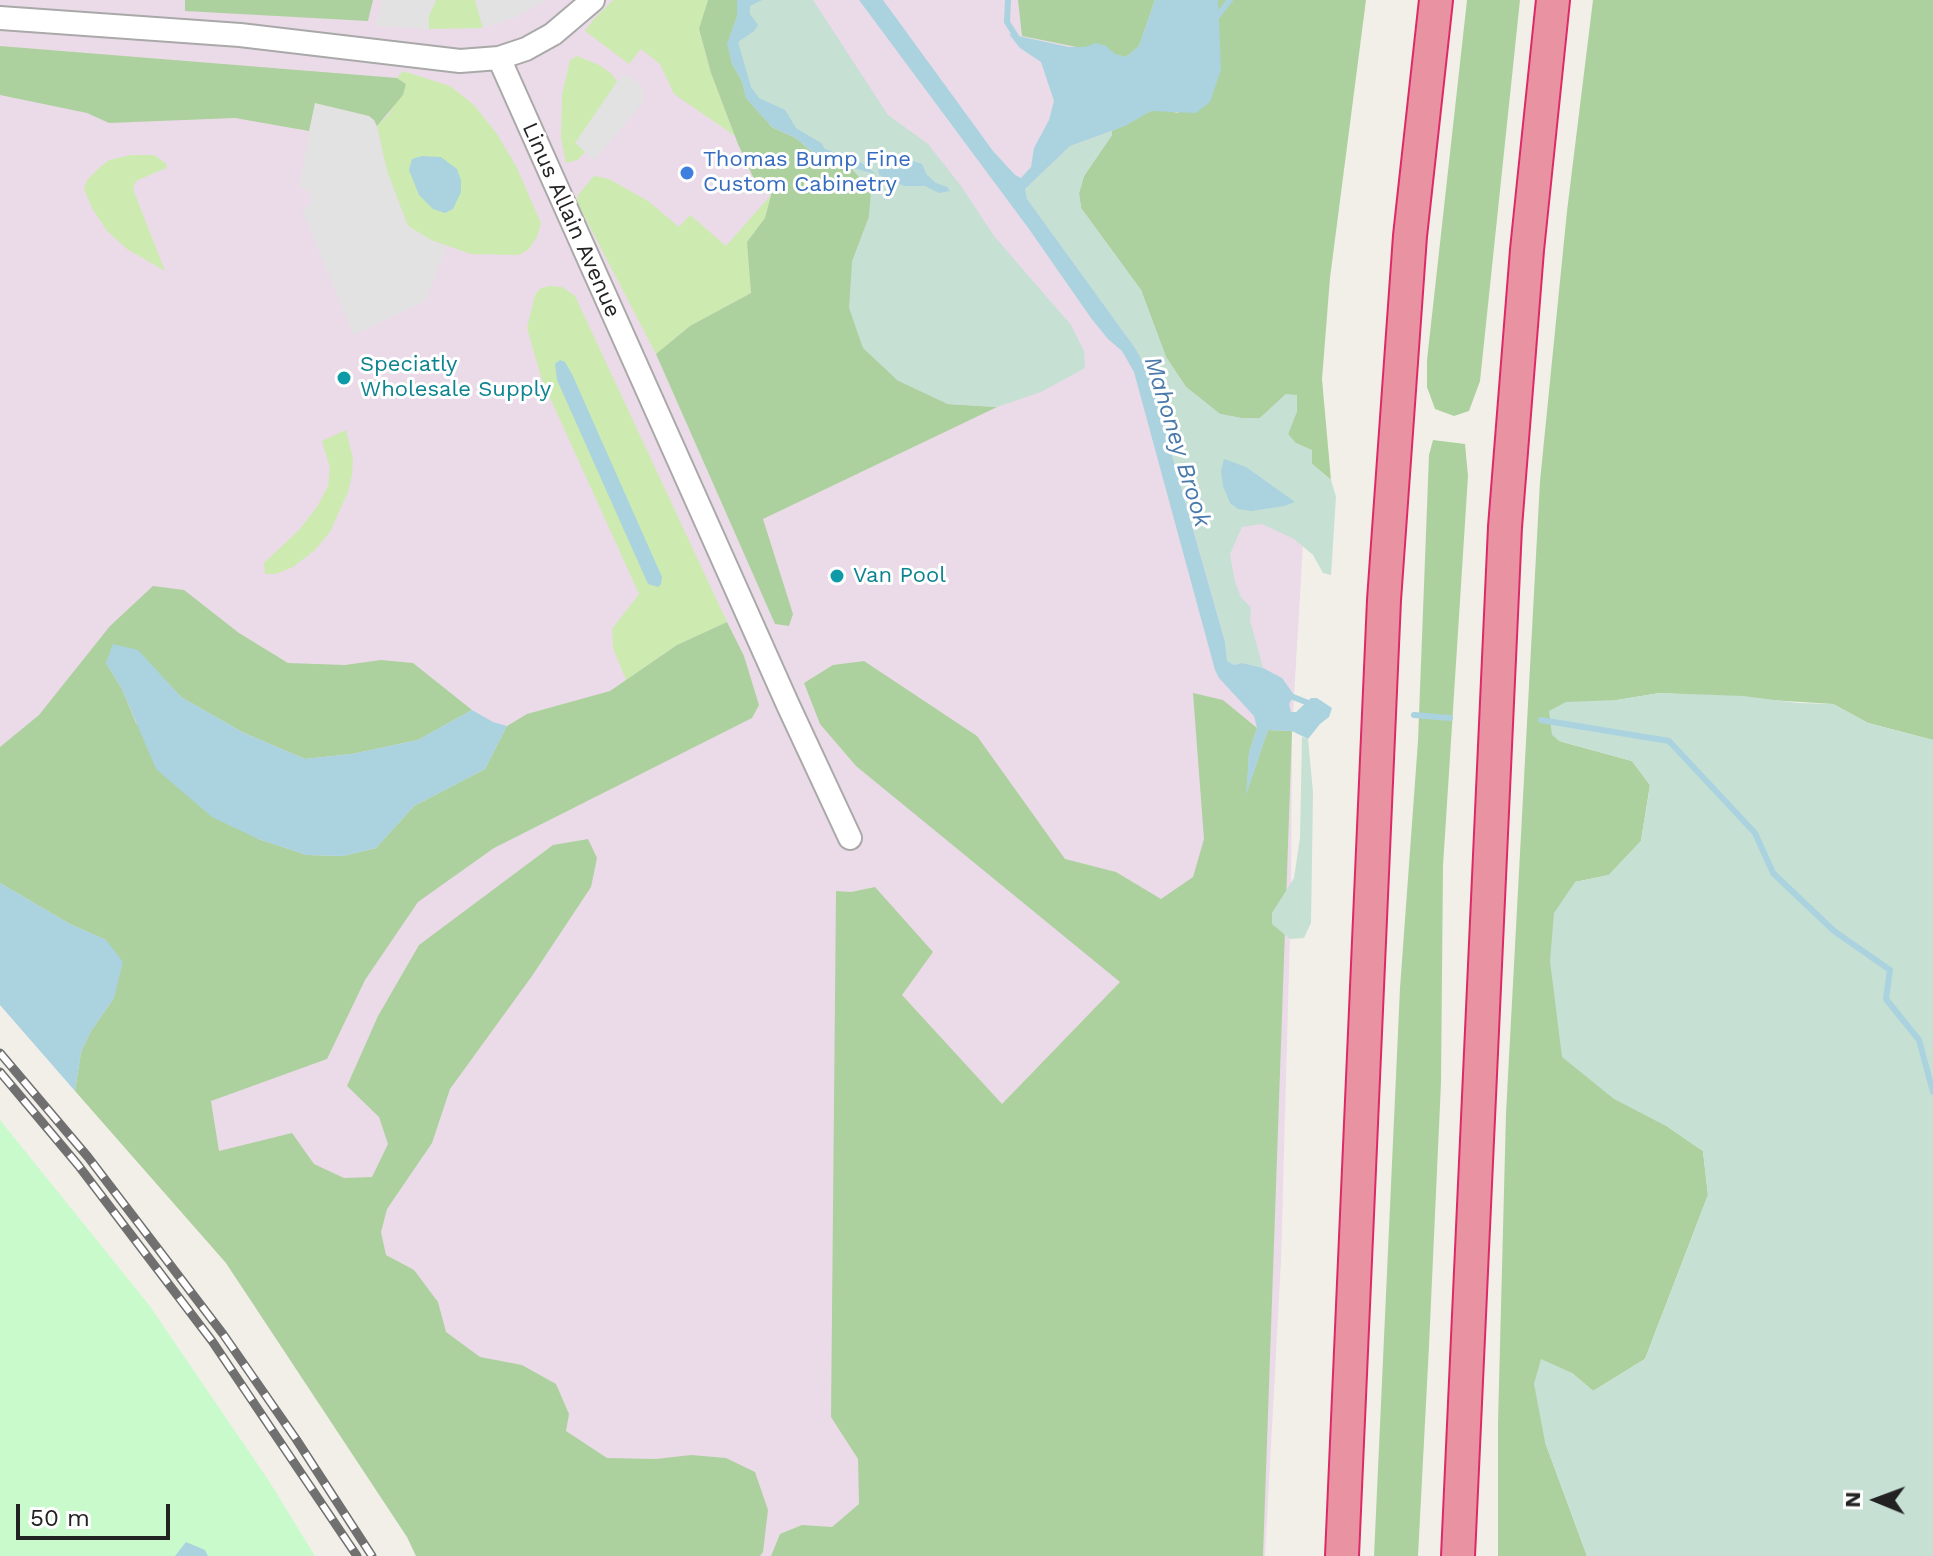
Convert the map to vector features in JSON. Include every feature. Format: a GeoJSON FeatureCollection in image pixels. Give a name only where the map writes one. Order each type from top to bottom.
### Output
{"type":"FeatureCollection","features":[{"type":"Feature","properties":{"kind":"highway"},"geometry":{"type":"LineString","coordinates":[[1342,1556],[1385,585],[1409,251],[1436,0]]}},
{"type":"Feature","properties":{"kind":"highway"},"geometry":{"type":"LineString","coordinates":[[1458,1556],[1504,541],[1525,265],[1553,0]]}},
{"type":"Feature","properties":{"kind":"street"},"geometry":{"type":"LineString","coordinates":[[0,18],[240,35],[460,61],[499,58],[526,49],[553,34],[593,0]]}},
{"type":"Feature","properties":{"kind":"street","name":"Linus Allain Avenue"},"geometry":{"type":"LineString","coordinates":[[499,58],[850,838]]}},
{"type":"Feature","properties":{"kind":"shaded area"},"geometry":{"type":"Polygon","coordinates":[[[0,0],[1348,0],[1329,101],[1292,731],[1291,897],[1281,1261],[1265,1556],[416,1556],[407,1537],[226,1263],[0,1005],[0,0]]]}},
{"type":"Feature","properties":{"kind":"shaded area"},"geometry":{"type":"Polygon","coordinates":[[[382,0],[436,0],[429,16],[429,29],[376,26],[382,0]]]}},
{"type":"Feature","properties":{"kind":"shaded area"},"geometry":{"type":"Polygon","coordinates":[[[475,0],[547,0],[514,18],[483,28],[475,0]]]}},
{"type":"Feature","properties":{"kind":"shaded area"},"geometry":{"type":"Polygon","coordinates":[[[623,73],[639,83],[643,90],[643,103],[594,160],[575,143],[623,73]]]}},
{"type":"Feature","properties":{"kind":"shaded area"},"geometry":{"type":"Polygon","coordinates":[[[315,103],[369,116],[374,120],[387,171],[408,226],[447,247],[425,301],[354,335],[302,211],[312,202],[309,191],[299,187],[315,103]]]}},
{"type":"Feature","properties":{"kind":"green space"},"geometry":{"type":"Polygon","coordinates":[[[185,0],[373,0],[368,21],[185,11],[185,0]]]}},
{"type":"Feature","properties":{"kind":"green space"},"geometry":{"type":"Polygon","coordinates":[[[436,0],[475,0],[483,28],[429,29],[429,16],[436,0]]]}},
{"type":"Feature","properties":{"kind":"green space"},"geometry":{"type":"Polygon","coordinates":[[[613,0],[708,0],[699,30],[711,73],[735,136],[674,94],[660,64],[641,49],[629,64],[585,31],[613,0]]]}},
{"type":"Feature","properties":{"kind":"green space"},"geometry":{"type":"Polygon","coordinates":[[[708,0],[737,0],[737,17],[728,43],[732,63],[747,98],[772,127],[796,138],[822,160],[848,164],[872,190],[869,217],[852,262],[897,380],[948,404],[997,407],[763,519],[793,614],[789,626],[775,624],[656,354],[690,326],[751,293],[747,242],[765,218],[771,195],[754,179],[711,73],[699,29],[708,0]]]}},
{"type":"Feature","properties":{"kind":"green space"},"geometry":{"type":"Polygon","coordinates":[[[737,0],[813,0],[888,115],[928,144],[994,236],[1071,325],[1084,351],[1085,368],[1041,392],[997,407],[948,404],[897,380],[863,348],[849,308],[852,262],[869,217],[871,190],[848,165],[814,154],[796,138],[772,127],[746,98],[742,81],[732,64],[728,43],[737,17],[737,0]]]}},
{"type":"Feature","properties":{"kind":"green space"},"geometry":{"type":"Polygon","coordinates":[[[1018,0],[1155,0],[1139,46],[1126,57],[1022,36],[1018,0]]]}},
{"type":"Feature","properties":{"kind":"green space"},"geometry":{"type":"Polygon","coordinates":[[[1218,0],[1366,0],[1330,278],[1322,379],[1331,480],[1312,464],[1311,450],[1295,443],[1288,434],[1297,411],[1286,394],[1260,418],[1241,418],[1220,414],[1186,387],[1166,357],[1141,290],[1081,208],[1079,193],[1084,176],[1112,131],[1151,111],[1178,113],[1218,9],[1218,0]]]}},
{"type":"Feature","properties":{"kind":"green space"},"geometry":{"type":"Polygon","coordinates":[[[1467,0],[1520,0],[1480,381],[1469,411],[1454,416],[1435,409],[1427,387],[1427,360],[1467,0]]]}},
{"type":"Feature","properties":{"kind":"green space"},"geometry":{"type":"Polygon","coordinates":[[[1593,0],[1933,0],[1933,740],[1868,723],[1833,704],[1660,693],[1617,700],[1559,741],[1632,761],[1650,785],[1641,841],[1609,875],[1575,882],[1668,1127],[1703,1151],[1708,1195],[1645,1359],[1593,1391],[1572,1373],[1545,1442],[1587,1556],[1498,1556],[1498,1422],[1506,1113],[1540,481],[1567,211],[1593,0]]]}},
{"type":"Feature","properties":{"kind":"green space"},"geometry":{"type":"Polygon","coordinates":[[[0,46],[397,78],[406,84],[403,95],[377,126],[374,120],[315,104],[309,131],[235,118],[109,123],[87,113],[0,95],[0,46]]]}},
{"type":"Feature","properties":{"kind":"green space"},"geometry":{"type":"Polygon","coordinates":[[[577,56],[599,65],[617,82],[576,142],[585,152],[578,160],[566,163],[561,138],[562,94],[570,60],[577,56]]]}},
{"type":"Feature","properties":{"kind":"green space"},"geometry":{"type":"Polygon","coordinates":[[[403,71],[450,86],[474,105],[497,134],[516,166],[541,223],[529,249],[519,255],[471,254],[431,240],[408,226],[387,171],[377,126],[389,114],[406,84],[397,78],[403,71]]]}},
{"type":"Feature","properties":{"kind":"green space"},"geometry":{"type":"Polygon","coordinates":[[[1112,131],[1084,176],[1079,193],[1081,208],[1141,290],[1166,357],[1186,387],[1220,414],[1260,418],[1286,394],[1297,395],[1297,411],[1288,434],[1296,443],[1312,450],[1312,464],[1331,480],[1336,497],[1331,575],[1323,573],[1313,555],[1294,539],[1262,524],[1242,527],[1230,554],[1235,582],[1241,597],[1251,608],[1250,620],[1263,668],[1242,663],[1234,665],[1227,661],[1225,641],[1148,371],[1135,348],[1027,199],[1025,189],[1070,146],[1112,131]]]}},
{"type":"Feature","properties":{"kind":"green space"},"geometry":{"type":"Polygon","coordinates":[[[131,155],[154,155],[167,164],[166,168],[136,181],[133,189],[165,271],[127,249],[107,231],[84,189],[87,180],[109,160],[131,155]]]}},
{"type":"Feature","properties":{"kind":"green space"},"geometry":{"type":"Polygon","coordinates":[[[594,176],[609,179],[648,201],[679,227],[690,215],[726,246],[771,195],[765,218],[747,242],[751,293],[690,326],[656,354],[577,202],[578,195],[594,176]]]}},
{"type":"Feature","properties":{"kind":"green space"},"geometry":{"type":"Polygon","coordinates":[[[562,287],[575,296],[727,622],[677,645],[626,680],[613,648],[612,629],[639,594],[542,380],[527,328],[535,295],[541,288],[562,287]]]}},
{"type":"Feature","properties":{"kind":"green space"},"geometry":{"type":"Polygon","coordinates":[[[346,430],[353,459],[352,475],[330,532],[315,550],[293,567],[276,574],[265,574],[264,563],[299,530],[328,486],[330,468],[322,441],[346,430]]]}},
{"type":"Feature","properties":{"kind":"green space"},"geometry":{"type":"Polygon","coordinates":[[[1433,440],[1465,444],[1468,476],[1443,866],[1441,1083],[1418,1556],[1374,1556],[1400,988],[1418,741],[1429,455],[1433,440]]]}},
{"type":"Feature","properties":{"kind":"green space"},"geometry":{"type":"Polygon","coordinates":[[[153,586],[184,590],[239,633],[288,663],[345,665],[381,660],[413,663],[472,710],[418,740],[352,754],[305,759],[242,732],[181,697],[138,651],[106,663],[122,689],[136,723],[258,839],[307,855],[343,856],[376,848],[414,806],[485,769],[507,726],[527,714],[610,691],[677,645],[727,622],[744,656],[759,705],[752,718],[494,848],[418,902],[365,980],[327,1059],[211,1101],[219,1151],[292,1133],[314,1164],[344,1178],[372,1177],[388,1144],[379,1117],[347,1086],[378,1016],[419,945],[553,845],[588,839],[597,858],[591,887],[532,976],[450,1089],[432,1143],[387,1209],[381,1232],[386,1255],[414,1270],[438,1302],[446,1332],[480,1357],[522,1365],[556,1384],[569,1414],[566,1431],[607,1458],[656,1459],[691,1455],[726,1458],[755,1472],[768,1510],[760,1556],[416,1556],[407,1537],[226,1263],[75,1091],[81,1052],[91,1031],[114,998],[106,940],[70,924],[0,883],[0,747],[39,715],[110,626],[153,586]]]}},
{"type":"Feature","properties":{"kind":"green space"},"geometry":{"type":"Polygon","coordinates":[[[864,661],[977,736],[1065,859],[1116,872],[1161,899],[1193,877],[1204,839],[1193,693],[1223,700],[1257,728],[1249,753],[1247,791],[1268,730],[1292,731],[1263,1556],[771,1556],[780,1534],[802,1525],[832,1527],[859,1504],[858,1459],[831,1417],[836,891],[851,892],[875,887],[933,952],[902,995],[1002,1104],[1120,982],[856,766],[820,724],[804,683],[833,665],[864,661]]]}},
{"type":"Feature","properties":{"kind":"green space"},"geometry":{"type":"Polygon","coordinates":[[[1660,693],[1833,704],[1868,723],[1933,740],[1933,1556],[1587,1556],[1545,1442],[1534,1384],[1541,1359],[1572,1373],[1593,1391],[1645,1359],[1708,1195],[1703,1151],[1668,1127],[1614,1099],[1562,1057],[1550,961],[1554,913],[1575,882],[1609,875],[1641,841],[1650,785],[1632,761],[1559,741],[1552,735],[1549,711],[1566,702],[1617,700],[1660,693]]]}},
{"type":"Feature","properties":{"kind":"green space"},"geometry":{"type":"Polygon","coordinates":[[[1302,737],[1308,739],[1313,792],[1311,923],[1304,938],[1290,939],[1272,924],[1272,913],[1294,878],[1300,838],[1302,737]]]}},
{"type":"Feature","properties":{"kind":"green space"},"geometry":{"type":"Polygon","coordinates":[[[0,1120],[149,1305],[269,1481],[315,1556],[0,1556],[0,1120]]]}},
{"type":"Feature","properties":{"kind":"water"},"geometry":{"type":"Polygon","coordinates":[[[737,0],[762,0],[750,6],[750,14],[758,25],[738,42],[751,87],[759,98],[785,110],[796,128],[821,143],[825,149],[859,161],[876,174],[822,160],[796,138],[772,127],[746,98],[727,43],[737,17],[737,0]]]}},
{"type":"Feature","properties":{"kind":"water"},"geometry":{"type":"Polygon","coordinates":[[[859,0],[883,0],[993,151],[1021,178],[1031,167],[1034,148],[1049,120],[1054,101],[1041,62],[1020,48],[1009,34],[1069,47],[1096,43],[1126,57],[1139,46],[1155,0],[1218,0],[1221,70],[1210,102],[1196,113],[1151,111],[1125,126],[1070,146],[1025,189],[1027,199],[1135,348],[1148,371],[1225,642],[1227,661],[1234,665],[1242,663],[1263,668],[1282,678],[1294,695],[1289,704],[1291,712],[1296,712],[1311,698],[1317,698],[1332,708],[1329,717],[1308,739],[1292,731],[1268,730],[1246,795],[1249,753],[1257,728],[1254,716],[1215,670],[1134,372],[1122,351],[1091,318],[859,0]]]}},
{"type":"Feature","properties":{"kind":"water"},"geometry":{"type":"Polygon","coordinates":[[[441,157],[457,169],[461,192],[453,209],[445,213],[433,209],[419,195],[409,170],[412,159],[441,157]]]}},
{"type":"Feature","properties":{"kind":"water"},"geometry":{"type":"Polygon","coordinates":[[[913,161],[922,164],[927,175],[950,191],[939,193],[925,186],[904,186],[879,175],[878,166],[913,161]]]}},
{"type":"Feature","properties":{"kind":"water"},"geometry":{"type":"Polygon","coordinates":[[[560,360],[565,362],[572,374],[662,577],[658,587],[648,584],[557,380],[555,364],[560,360]]]}},
{"type":"Feature","properties":{"kind":"water"},"geometry":{"type":"Polygon","coordinates":[[[1224,459],[1246,467],[1295,502],[1251,511],[1238,509],[1230,503],[1223,486],[1221,471],[1224,459]]]}},
{"type":"Feature","properties":{"kind":"water"},"geometry":{"type":"Polygon","coordinates":[[[113,644],[138,650],[181,697],[242,732],[305,759],[352,754],[418,740],[472,710],[507,726],[485,769],[414,806],[376,848],[343,856],[307,855],[258,839],[212,817],[156,769],[122,689],[106,663],[113,644]]]}},
{"type":"Feature","properties":{"kind":"water"},"geometry":{"type":"Polygon","coordinates":[[[0,883],[70,924],[106,940],[123,962],[114,998],[91,1031],[81,1052],[75,1091],[0,1005],[0,883]]]}},
{"type":"Feature","properties":{"kind":"water"},"geometry":{"type":"Polygon","coordinates":[[[186,1542],[205,1550],[208,1556],[175,1556],[186,1542]]]}},
{"type":"Feature","properties":{"kind":"waterway"},"geometry":{"type":"LineString","coordinates":[[1008,0],[1007,22],[1019,41]]}},
{"type":"Feature","properties":{"kind":"waterway"},"geometry":{"type":"LineString","coordinates":[[1215,19],[1230,0]]}},
{"type":"Feature","properties":{"kind":"waterway","name":"Mahoney Brook"},"geometry":{"type":"LineString","coordinates":[[1288,695],[1311,704]]}},
{"type":"Feature","properties":{"kind":"waterway","name":"Mahoney Brook"},"geometry":{"type":"LineString","coordinates":[[1414,715],[1450,718]]}},
{"type":"Feature","properties":{"kind":"waterway","name":"Mahoney Brook"},"geometry":{"type":"LineString","coordinates":[[1541,720],[1669,741],[1755,833],[1773,873],[1834,931],[1890,970],[1886,999],[1919,1040],[1933,1092]]}},
{"type":"Feature","properties":{"kind":"railway"},"geometry":{"type":"LineString","coordinates":[[0,1053],[88,1157],[223,1334],[372,1556]]}},
{"type":"Feature","properties":{"kind":"railway"},"geometry":{"type":"LineString","coordinates":[[0,1072],[78,1165],[212,1341],[357,1556]]}},
{"type":"Feature","properties":{"kind":"place","name":"Thomas Bump Fine Custom Cabinetry"},"geometry":{"type":"Point","coordinates":[687,173]}},
{"type":"Feature","properties":{"kind":"place","name":"Speciatly Wholesale Supply"},"geometry":{"type":"Point","coordinates":[344,378]}},
{"type":"Feature","properties":{"kind":"place","name":"Van Pool"},"geometry":{"type":"Point","coordinates":[837,576]}}]}
